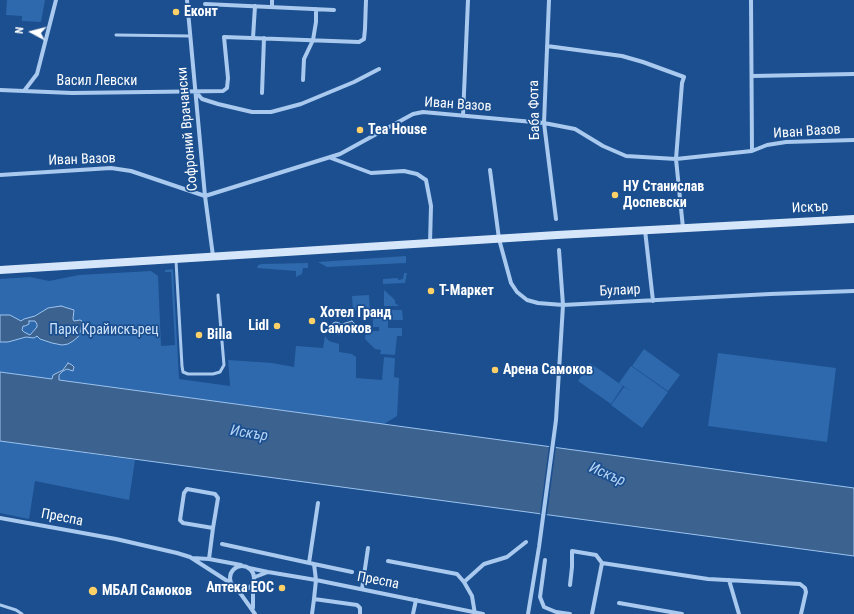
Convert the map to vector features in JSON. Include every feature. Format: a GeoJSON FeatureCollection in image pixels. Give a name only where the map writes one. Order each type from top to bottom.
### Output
{"type":"FeatureCollection","features":[{"type":"Feature","properties":{"kind":"main road","name":"Искър"},"geometry":{"type":"LineString","coordinates":[[0,270],[645,230],[854,219]]}},
{"type":"Feature","properties":{"kind":"street"},"geometry":{"type":"LineString","coordinates":[[24,91],[37,74],[56,0]]}},
{"type":"Feature","properties":{"kind":"street","name":"Софроний Врачански"},"geometry":{"type":"LineString","coordinates":[[187,0],[205,196],[213,257]]}},
{"type":"Feature","properties":{"kind":"street"},"geometry":{"type":"LineString","coordinates":[[272,0],[272,7]]}},
{"type":"Feature","properties":{"kind":"street"},"geometry":{"type":"LineString","coordinates":[[255,6],[253,38],[359,42],[364,39],[366,0]]}},
{"type":"Feature","properties":{"kind":"street"},"geometry":{"type":"LineString","coordinates":[[463,116],[468,0]]}},
{"type":"Feature","properties":{"kind":"street","name":"Баба Фота"},"geometry":{"type":"LineString","coordinates":[[549,0],[544,123],[556,219]]}},
{"type":"Feature","properties":{"kind":"street"},"geometry":{"type":"LineString","coordinates":[[751,0],[752,151]]}},
{"type":"Feature","properties":{"kind":"street"},"geometry":{"type":"LineString","coordinates":[[206,4],[334,10]]}},
{"type":"Feature","properties":{"kind":"street"},"geometry":{"type":"LineString","coordinates":[[303,80],[304,60],[312,40],[316,22],[316,9]]}},
{"type":"Feature","properties":{"kind":"street","name":"Васил Левски"},"geometry":{"type":"LineString","coordinates":[[0,90],[72,93],[223,91],[227,88],[228,78],[224,37],[253,38]]}},
{"type":"Feature","properties":{"kind":"street"},"geometry":{"type":"LineString","coordinates":[[262,93],[264,38]]}},
{"type":"Feature","properties":{"kind":"street"},"geometry":{"type":"LineString","coordinates":[[546,46],[622,56],[684,77],[682,84],[676,159],[683,228]]}},
{"type":"Feature","properties":{"kind":"street"},"geometry":{"type":"LineString","coordinates":[[195,91],[202,99],[218,104],[252,112],[271,112],[301,104],[379,70]]}},
{"type":"Feature","properties":{"kind":"street"},"geometry":{"type":"LineString","coordinates":[[752,76],[854,74]]}},
{"type":"Feature","properties":{"kind":"street","name":"Иван Вазов"},"geometry":{"type":"LineString","coordinates":[[0,175],[111,168],[131,171],[205,196],[331,158],[413,114],[423,112],[544,123],[575,129],[603,146],[626,156],[676,159],[752,151],[767,145],[786,142],[854,140]]}},
{"type":"Feature","properties":{"kind":"street"},"geometry":{"type":"LineString","coordinates":[[331,158],[371,173],[404,171],[417,174],[426,180],[431,206],[430,243]]}},
{"type":"Feature","properties":{"kind":"street","name":"Булаир"},"geometry":{"type":"LineString","coordinates":[[490,170],[499,239],[511,284],[517,292],[528,300],[538,303],[563,305],[854,291]]}},
{"type":"Feature","properties":{"kind":"street"},"geometry":{"type":"LineString","coordinates":[[645,230],[653,301]]}},
{"type":"Feature","properties":{"kind":"street"},"geometry":{"type":"LineString","coordinates":[[528,614],[553,446],[558,389],[563,305],[558,250]]}},
{"type":"Feature","properties":{"kind":"street"},"geometry":{"type":"LineString","coordinates":[[209,559],[218,498],[215,494],[187,490],[184,493],[180,520],[183,522],[213,528]]}},
{"type":"Feature","properties":{"kind":"street"},"geometry":{"type":"LineString","coordinates":[[309,563],[318,503]]}},
{"type":"Feature","properties":{"kind":"street","name":"Преспа"},"geometry":{"type":"LineString","coordinates":[[0,518],[116,539],[190,557],[209,559],[243,566]]}},
{"type":"Feature","properties":{"kind":"street"},"geometry":{"type":"LineString","coordinates":[[464,582],[484,564],[507,557],[526,542]]}},
{"type":"Feature","properties":{"kind":"street"},"geometry":{"type":"LineString","coordinates":[[222,544],[352,572]]}},
{"type":"Feature","properties":{"kind":"street"},"geometry":{"type":"LineString","coordinates":[[362,589],[368,548]]}},
{"type":"Feature","properties":{"kind":"street"},"geometry":{"type":"LineString","coordinates":[[570,585],[572,551],[596,555],[602,563],[708,579],[800,584],[805,588],[806,592],[801,614]]}},
{"type":"Feature","properties":{"kind":"street","name":"Преспа"},"geometry":{"type":"LineString","coordinates":[[190,557],[232,584]]}},
{"type":"Feature","properties":{"kind":"street"},"geometry":{"type":"LineString","coordinates":[[388,560],[457,574],[464,582],[472,596],[475,613]]}},
{"type":"Feature","properties":{"kind":"street"},"geometry":{"type":"LineString","coordinates":[[545,560],[540,597],[544,607],[556,612],[570,614]]}},
{"type":"Feature","properties":{"kind":"street"},"geometry":{"type":"LineString","coordinates":[[592,614],[602,563]]}},
{"type":"Feature","properties":{"kind":"street"},"geometry":{"type":"LineString","coordinates":[[312,614],[316,580],[314,564]]}},
{"type":"Feature","properties":{"kind":"street"},"geometry":{"type":"LineString","coordinates":[[252,609],[253,584],[255,577],[254,573],[249,568],[243,566],[236,568],[231,573],[230,580],[255,614]]}},
{"type":"Feature","properties":{"kind":"street","name":"Преспа"},"geometry":{"type":"LineString","coordinates":[[249,568],[483,614]]}},
{"type":"Feature","properties":{"kind":"street"},"geometry":{"type":"LineString","coordinates":[[255,577],[268,572]]}},
{"type":"Feature","properties":{"kind":"street"},"geometry":{"type":"LineString","coordinates":[[729,580],[739,614]]}},
{"type":"Feature","properties":{"kind":"street"},"geometry":{"type":"LineString","coordinates":[[238,589],[245,590],[253,584]]}},
{"type":"Feature","properties":{"kind":"street"},"geometry":{"type":"LineString","coordinates":[[314,599],[357,605],[360,608],[360,614]]}},
{"type":"Feature","properties":{"kind":"street"},"geometry":{"type":"LineString","coordinates":[[413,614],[416,600]]}},
{"type":"Feature","properties":{"kind":"street"},"geometry":{"type":"LineString","coordinates":[[619,603],[682,614]]}},
{"type":"Feature","properties":{"kind":"lane"},"geometry":{"type":"LineString","coordinates":[[116,35],[190,36]]}},
{"type":"Feature","properties":{"kind":"lane"},"geometry":{"type":"LineString","coordinates":[[176,259],[183,372],[188,374],[213,374],[220,372],[224,365],[218,295]]}},
{"type":"Feature","properties":{"kind":"lane"},"geometry":{"type":"LineString","coordinates":[[0,604],[22,614]]}},
{"type":"Feature","properties":{"kind":"green space"},"geometry":{"type":"Polygon","coordinates":[[[7,0],[45,0],[41,22],[22,21],[22,16],[6,15],[7,0]]]}},
{"type":"Feature","properties":{"kind":"green space"},"geometry":{"type":"Polygon","coordinates":[[[406,256],[406,263],[327,267],[318,262],[406,256]]]}},
{"type":"Feature","properties":{"kind":"green space"},"geometry":{"type":"Polygon","coordinates":[[[308,263],[308,268],[303,268],[302,274],[296,277],[296,271],[257,268],[258,265],[262,264],[308,263]]]}},
{"type":"Feature","properties":{"kind":"green space","name":"Парк Крайискърец"},"geometry":{"type":"Polygon","coordinates":[[[173,269],[179,379],[230,386],[228,360],[272,363],[294,367],[296,346],[323,348],[325,336],[329,341],[339,344],[339,352],[352,354],[356,357],[356,378],[382,380],[384,357],[395,358],[394,377],[399,378],[397,416],[384,424],[0,372],[0,279],[30,277],[49,281],[79,275],[151,271],[158,276],[161,346],[175,345],[171,272],[165,272],[165,270],[173,269]]]}},
{"type":"Feature","properties":{"kind":"green space"},"geometry":{"type":"Polygon","coordinates":[[[404,273],[407,273],[405,283],[383,284],[383,279],[403,279],[404,273]]]}},
{"type":"Feature","properties":{"kind":"green space"},"geometry":{"type":"Polygon","coordinates":[[[384,290],[395,300],[395,303],[399,306],[384,306],[384,290]]]}},
{"type":"Feature","properties":{"kind":"green space"},"geometry":{"type":"Polygon","coordinates":[[[369,295],[370,310],[353,310],[352,296],[369,295]]]}},
{"type":"Feature","properties":{"kind":"green space"},"geometry":{"type":"Polygon","coordinates":[[[402,310],[403,320],[388,320],[388,328],[402,328],[402,336],[397,336],[395,355],[380,354],[381,350],[375,349],[365,339],[366,331],[379,331],[379,327],[373,327],[373,311],[402,310]]]}},
{"type":"Feature","properties":{"kind":"green space"},"geometry":{"type":"Polygon","coordinates":[[[644,349],[680,375],[668,391],[632,366],[644,349]]]}},
{"type":"Feature","properties":{"kind":"green space"},"geometry":{"type":"Polygon","coordinates":[[[718,353],[836,368],[827,442],[708,426],[718,353]]]}},
{"type":"Feature","properties":{"kind":"green space"},"geometry":{"type":"Polygon","coordinates":[[[590,363],[623,386],[611,404],[578,381],[590,363]]]}},
{"type":"Feature","properties":{"kind":"green space"},"geometry":{"type":"Polygon","coordinates":[[[631,366],[668,392],[642,428],[611,405],[624,387],[631,391],[619,383],[631,366]]]}},
{"type":"Feature","properties":{"kind":"green space"},"geometry":{"type":"Polygon","coordinates":[[[0,441],[135,460],[129,500],[35,481],[29,519],[0,513],[0,441]]]}},
{"type":"Feature","properties":{"kind":"water"},"geometry":{"type":"Polygon","coordinates":[[[61,306],[74,310],[74,321],[82,321],[81,330],[78,337],[68,344],[62,345],[40,339],[37,336],[34,338],[26,337],[8,342],[0,342],[0,315],[10,315],[21,321],[35,316],[48,308],[61,306]],[[29,321],[29,324],[23,326],[22,330],[30,335],[37,327],[35,321],[29,321]]]}},
{"type":"Feature","properties":{"kind":"water"},"geometry":{"type":"Polygon","coordinates":[[[352,321],[356,325],[355,329],[341,334],[337,334],[331,330],[333,323],[336,322],[342,324],[352,321]]]}},
{"type":"Feature","properties":{"kind":"water"},"geometry":{"type":"Polygon","coordinates":[[[68,363],[74,367],[73,371],[67,369],[63,371],[59,375],[59,380],[854,488],[854,556],[0,441],[0,372],[52,379],[53,375],[63,370],[68,363]]]}},
{"type":"Feature","properties":{"kind":"pier"},"geometry":{"type":"Polygon","coordinates":[[[549,446],[556,447],[547,515],[540,514],[549,446]]]}},
{"type":"Feature","properties":{"kind":"place","name":"Еконт"},"geometry":{"type":"Point","coordinates":[176,12]}},
{"type":"Feature","properties":{"kind":"place","name":"Tea House"},"geometry":{"type":"Point","coordinates":[360,130]}},
{"type":"Feature","properties":{"kind":"place","name":"НУ Станислав Доспевски"},"geometry":{"type":"Point","coordinates":[615,195]}},
{"type":"Feature","properties":{"kind":"place","name":"Т-Маркет"},"geometry":{"type":"Point","coordinates":[431,291]}},
{"type":"Feature","properties":{"kind":"place","name":"Хотел Гранд Самоков"},"geometry":{"type":"Point","coordinates":[312,321]}},
{"type":"Feature","properties":{"kind":"place","name":"Lidl"},"geometry":{"type":"Point","coordinates":[277,326]}},
{"type":"Feature","properties":{"kind":"place","name":"Billa"},"geometry":{"type":"Point","coordinates":[199,335]}},
{"type":"Feature","properties":{"kind":"place","name":"Арена Самоков"},"geometry":{"type":"Point","coordinates":[495,370]}},
{"type":"Feature","properties":{"kind":"place","name":"Аптека ЕОС"},"geometry":{"type":"Point","coordinates":[282,588]}},
{"type":"Feature","properties":{"kind":"place","name":"МБАЛ Самоков"},"geometry":{"type":"Point","coordinates":[93,591]}}]}
